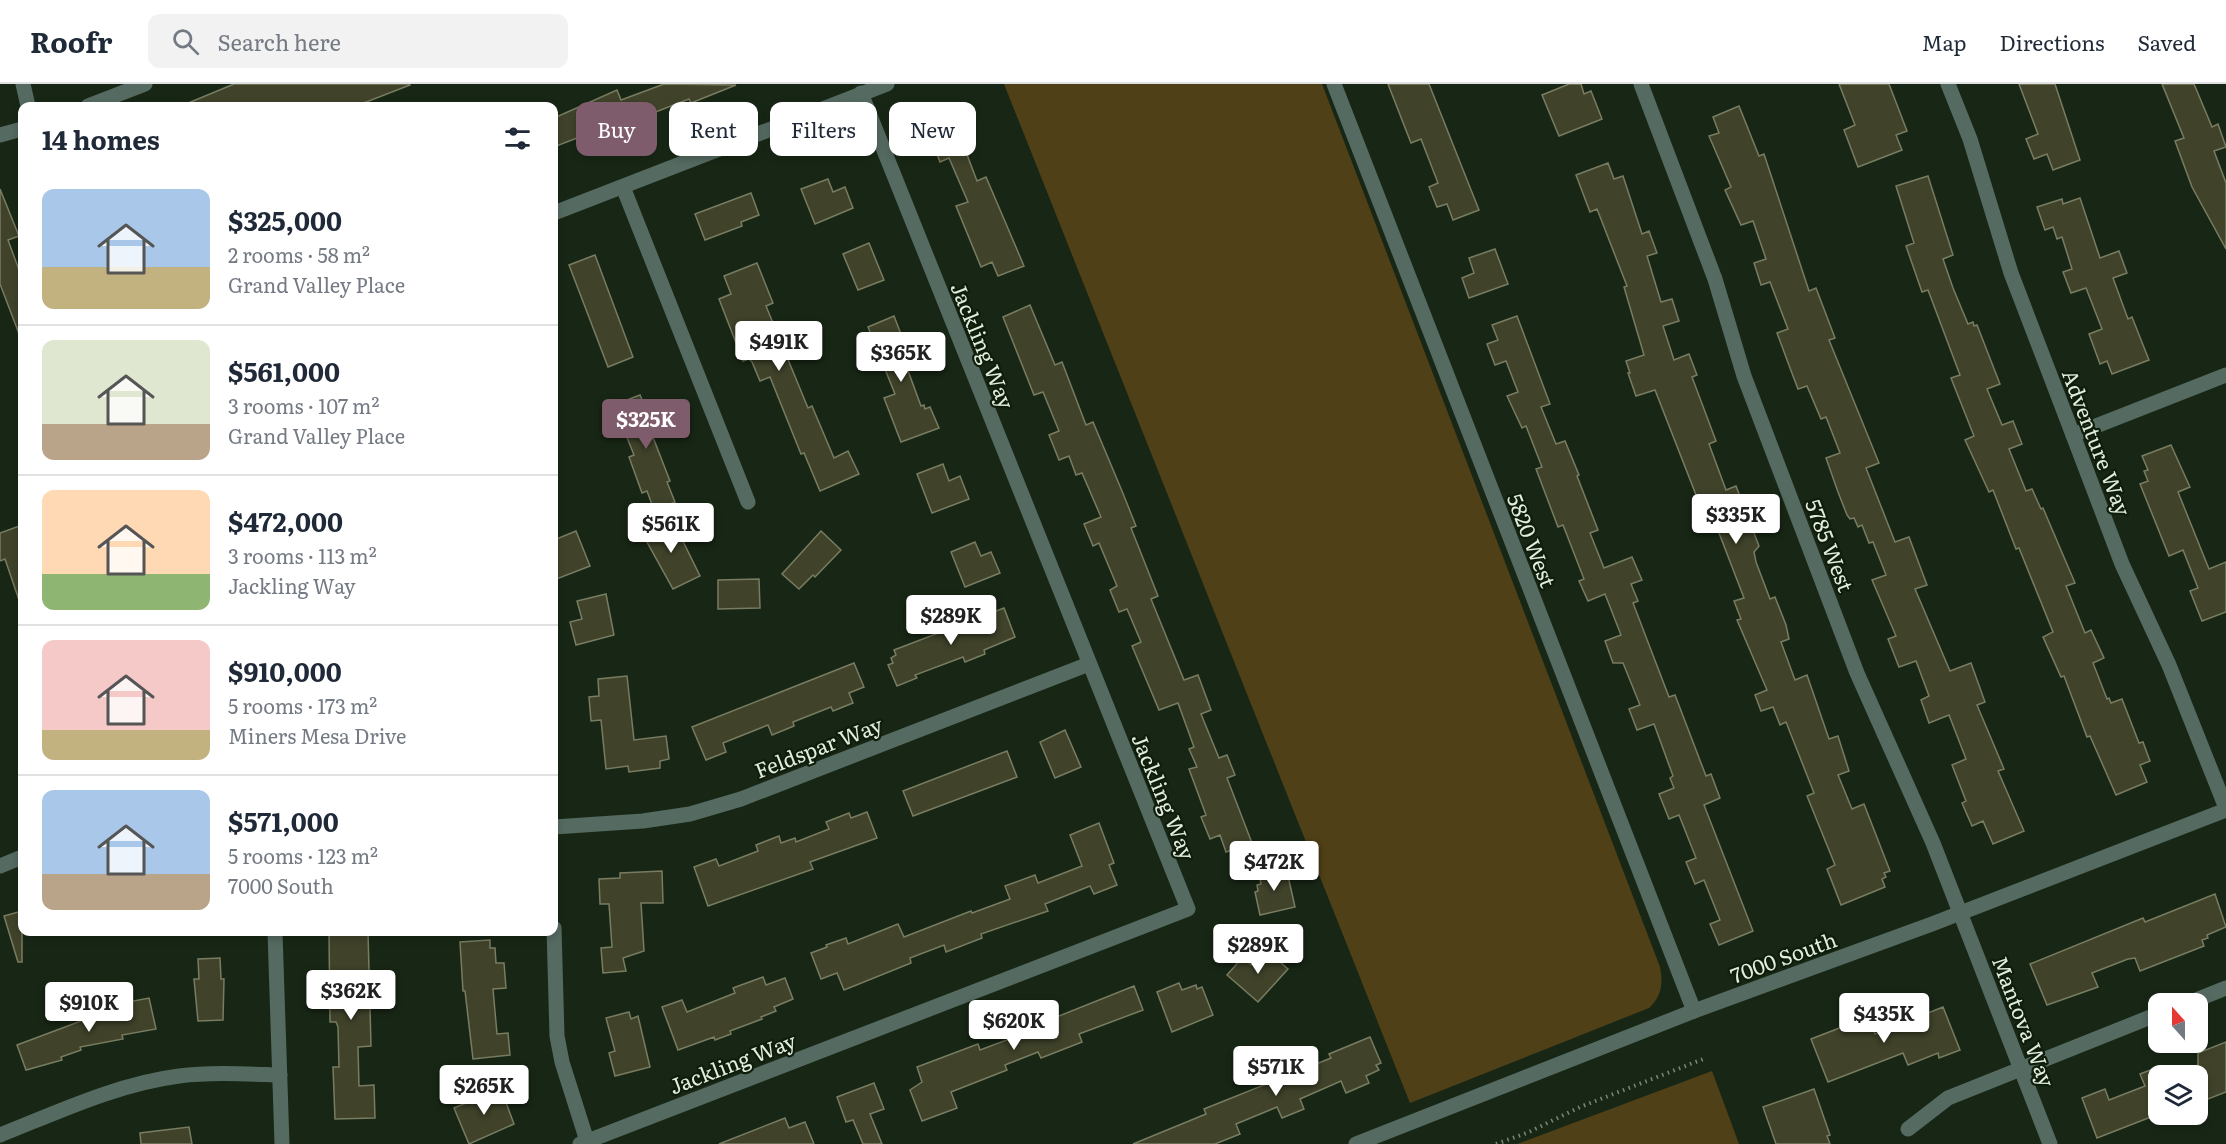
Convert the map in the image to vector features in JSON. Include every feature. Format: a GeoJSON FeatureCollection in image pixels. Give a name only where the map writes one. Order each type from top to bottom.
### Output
{"type":"FeatureCollection","features":[{"type":"Feature","properties":{"kind":"street"},"geometry":{"type":"LineString","coordinates":[[22,84],[27,102]]}},
{"type":"Feature","properties":{"kind":"street"},"geometry":{"type":"LineString","coordinates":[[98,102],[145,84]]}},
{"type":"Feature","properties":{"kind":"street"},"geometry":{"type":"LineString","coordinates":[[558,211],[887,84]]}},
{"type":"Feature","properties":{"kind":"street","name":"5820 West"},"geometry":{"type":"LineString","coordinates":[[1334,84],[1694,1011]]}},
{"type":"Feature","properties":{"kind":"street","name":"5785 West"},"geometry":{"type":"LineString","coordinates":[[1641,84],[1715,279],[1744,376],[1857,673],[1911,790],[1961,913]]}},
{"type":"Feature","properties":{"kind":"street","name":"Adventure Way"},"geometry":{"type":"LineString","coordinates":[[1948,84],[1970,139],[2011,273],[2122,564],[2169,665],[2226,809]]}},
{"type":"Feature","properties":{"kind":"street","name":"Jackling Way"},"geometry":{"type":"LineString","coordinates":[[583,1142],[1188,909],[861,93]]}},
{"type":"Feature","properties":{"kind":"street"},"geometry":{"type":"LineString","coordinates":[[0,135],[18,130]]}},
{"type":"Feature","properties":{"kind":"street"},"geometry":{"type":"LineString","coordinates":[[623,187],[748,502]]}},
{"type":"Feature","properties":{"kind":"street"},"geometry":{"type":"LineString","coordinates":[[2073,435],[2226,375]]}},
{"type":"Feature","properties":{"kind":"street","name":"Feldspar Way"},"geometry":{"type":"LineString","coordinates":[[558,826],[643,821],[690,814],[720,805],[1089,664]]}},
{"type":"Feature","properties":{"kind":"street","name":"7000 South"},"geometry":{"type":"LineString","coordinates":[[1356,1144],[1694,1011],[1961,913],[2226,809]]}},
{"type":"Feature","properties":{"kind":"street"},"geometry":{"type":"LineString","coordinates":[[0,866],[18,859]]}},
{"type":"Feature","properties":{"kind":"street","name":"Mantova Way"},"geometry":{"type":"LineString","coordinates":[[1961,913],[2050,1144]]}},
{"type":"Feature","properties":{"kind":"street"},"geometry":{"type":"LineString","coordinates":[[275,936],[282,1144]]}},
{"type":"Feature","properties":{"kind":"street"},"geometry":{"type":"LineString","coordinates":[[554,936],[557,1036],[583,1142]]}},
{"type":"Feature","properties":{"kind":"street"},"geometry":{"type":"LineString","coordinates":[[2208,995],[2226,988]]}},
{"type":"Feature","properties":{"kind":"street"},"geometry":{"type":"LineString","coordinates":[[1908,1129],[1948,1098],[2148,1018]]}},
{"type":"Feature","properties":{"kind":"street"},"geometry":{"type":"LineString","coordinates":[[0,1135],[106,1094],[158,1080],[196,1075],[280,1075]]}},
{"type":"Feature","properties":{"kind":"path"},"geometry":{"type":"LineString","coordinates":[[1496,1144],[1527,1133],[1580,1107],[1706,1058]]}},
{"type":"Feature","properties":{"kind":"shaded area"},"geometry":{"type":"Polygon","coordinates":[[[1004,84],[1322,84],[1660,967],[1660,989],[1657,999],[1649,1008],[1410,1103],[1004,84]]]}},
{"type":"Feature","properties":{"kind":"shaded area"},"geometry":{"type":"Polygon","coordinates":[[[1712,1071],[1739,1144],[1517,1144],[1712,1071]]]}},
{"type":"Feature","properties":{"kind":"building"},"geometry":{"type":"Polygon","coordinates":[[[234,84],[410,85],[366,102],[191,102],[234,84]]]}},
{"type":"Feature","properties":{"kind":"building"},"geometry":{"type":"Polygon","coordinates":[[[664,84],[736,85],[694,102],[689,99],[681,102],[669,102],[669,107],[657,111],[657,102],[590,102],[617,90],[621,100],[664,84]]]}},
{"type":"Feature","properties":{"kind":"building"},"geometry":{"type":"Polygon","coordinates":[[[1388,84],[1429,84],[1479,210],[1453,220],[1447,204],[1437,207],[1429,187],[1438,183],[1421,139],[1411,143],[1388,84]]]}},
{"type":"Feature","properties":{"kind":"building"},"geometry":{"type":"Polygon","coordinates":[[[1569,84],[1581,84],[1584,94],[1591,91],[1602,119],[1559,136],[1542,95],[1569,84]]]}},
{"type":"Feature","properties":{"kind":"building"},"geometry":{"type":"Polygon","coordinates":[[[1839,84],[1889,84],[1907,131],[1896,135],[1902,150],[1858,167],[1844,130],[1855,125],[1839,84]]]}},
{"type":"Feature","properties":{"kind":"building"},"geometry":{"type":"Polygon","coordinates":[[[2019,84],[2055,84],[2080,160],[2053,170],[2047,154],[2034,159],[2026,139],[2038,134],[2019,84]]]}},
{"type":"Feature","properties":{"kind":"building"},"geometry":{"type":"Polygon","coordinates":[[[2162,84],[2194,84],[2212,127],[2218,124],[2226,147],[2214,151],[2226,183],[2226,249],[2192,187],[2175,141],[2184,138],[2162,84]]]}},
{"type":"Feature","properties":{"kind":"building"},"geometry":{"type":"Polygon","coordinates":[[[1739,106],[1759,156],[1764,154],[1809,291],[1816,288],[1835,338],[1829,340],[1879,463],[1866,468],[1895,542],[1909,537],[1927,585],[1915,589],[1950,671],[1971,663],[1985,702],[1977,705],[2004,769],[1998,771],[2024,831],[1993,844],[1983,821],[1972,826],[1962,803],[1966,801],[1952,765],[1966,759],[1949,715],[1929,723],[1921,700],[1929,696],[1916,661],[1899,667],[1888,639],[1896,636],[1872,580],[1886,575],[1873,542],[1869,543],[1862,525],[1858,527],[1854,518],[1850,519],[1847,515],[1838,492],[1826,458],[1840,453],[1826,417],[1821,419],[1807,386],[1798,389],[1790,368],[1777,333],[1788,329],[1770,282],[1761,285],[1754,263],[1766,259],[1753,221],[1741,225],[1725,190],[1731,187],[1709,136],[1719,133],[1713,117],[1739,106]]]}},
{"type":"Feature","properties":{"kind":"building"},"geometry":{"type":"Polygon","coordinates":[[[576,108],[576,138],[558,145],[558,116],[576,108]]]}},
{"type":"Feature","properties":{"kind":"building"},"geometry":{"type":"Polygon","coordinates":[[[938,156],[968,156],[977,181],[986,177],[1024,266],[998,276],[992,262],[981,267],[956,206],[968,202],[949,158],[940,162],[938,156]]]}},
{"type":"Feature","properties":{"kind":"building"},"geometry":{"type":"Polygon","coordinates":[[[1608,163],[1614,179],[1623,176],[1642,234],[1649,231],[1657,253],[1647,256],[1661,302],[1672,299],[1679,321],[1663,326],[1674,360],[1689,354],[1697,375],[1692,377],[1716,441],[1709,444],[1726,490],[1736,486],[1759,546],[1754,552],[1756,562],[1770,599],[1775,597],[1786,625],[1789,639],[1781,642],[1795,680],[1807,675],[1829,739],[1838,736],[1849,771],[1838,775],[1852,809],[1864,804],[1890,871],[1884,873],[1886,877],[1882,879],[1885,887],[1841,905],[1827,869],[1835,865],[1807,796],[1814,793],[1786,722],[1780,725],[1773,707],[1761,711],[1755,695],[1767,690],[1737,620],[1741,619],[1734,601],[1744,598],[1714,520],[1707,523],[1655,390],[1636,396],[1628,373],[1630,373],[1626,361],[1644,355],[1624,287],[1627,286],[1597,209],[1590,212],[1576,175],[1608,163]]]}},
{"type":"Feature","properties":{"kind":"building"},"geometry":{"type":"Polygon","coordinates":[[[1928,176],[1953,255],[1943,259],[1953,288],[1968,324],[1973,322],[1974,326],[1977,325],[2000,384],[1987,389],[2002,425],[2013,421],[2022,444],[2009,449],[2026,491],[2032,489],[2041,509],[2043,508],[2075,583],[2066,586],[2085,633],[2091,630],[2104,658],[2093,663],[2107,699],[2109,698],[2111,703],[2122,699],[2139,743],[2143,742],[2150,761],[2140,765],[2147,782],[2116,795],[2090,736],[2087,737],[2064,676],[2061,677],[2043,637],[2053,632],[2019,548],[2016,549],[1993,490],[1989,492],[1965,440],[1974,436],[1951,378],[1960,375],[1928,290],[1922,292],[1906,246],[1914,243],[1896,186],[1928,176]]]}},
{"type":"Feature","properties":{"kind":"building"},"geometry":{"type":"Polygon","coordinates":[[[828,179],[833,192],[845,187],[853,208],[815,224],[801,189],[828,179]]]}},
{"type":"Feature","properties":{"kind":"building"},"geometry":{"type":"Polygon","coordinates":[[[0,189],[18,234],[18,236],[8,240],[18,267],[18,331],[0,284],[0,189]]]}},
{"type":"Feature","properties":{"kind":"building"},"geometry":{"type":"Polygon","coordinates":[[[751,193],[759,215],[741,222],[742,226],[705,240],[695,214],[751,193]]]}},
{"type":"Feature","properties":{"kind":"building"},"geometry":{"type":"Polygon","coordinates":[[[2080,198],[2100,258],[2119,251],[2127,273],[2113,278],[2128,319],[2132,317],[2149,360],[2112,374],[2107,361],[2100,364],[2089,334],[2102,329],[2086,288],[2071,293],[2063,272],[2072,269],[2062,237],[2057,239],[2053,227],[2045,230],[2037,207],[2062,199],[2063,204],[2080,198]]]}},
{"type":"Feature","properties":{"kind":"building"},"geometry":{"type":"Polygon","coordinates":[[[869,243],[884,280],[858,290],[843,254],[869,243]]]}},
{"type":"Feature","properties":{"kind":"building"},"geometry":{"type":"Polygon","coordinates":[[[1495,249],[1508,284],[1469,298],[1462,278],[1474,273],[1469,258],[1495,249]]]}},
{"type":"Feature","properties":{"kind":"building"},"geometry":{"type":"Polygon","coordinates":[[[595,255],[633,357],[608,367],[569,265],[595,255]]]}},
{"type":"Feature","properties":{"kind":"building"},"geometry":{"type":"Polygon","coordinates":[[[757,263],[773,303],[766,306],[808,408],[812,406],[834,458],[848,451],[859,474],[820,491],[804,453],[801,454],[770,377],[760,381],[752,362],[749,359],[743,361],[719,299],[731,294],[724,276],[757,263]]]}},
{"type":"Feature","properties":{"kind":"building"},"geometry":{"type":"Polygon","coordinates":[[[1030,305],[1055,365],[1062,362],[1086,425],[1093,422],[1122,491],[1136,526],[1131,528],[1158,596],[1151,599],[1184,680],[1198,675],[1211,710],[1201,714],[1219,758],[1227,755],[1235,775],[1227,778],[1252,843],[1226,852],[1220,835],[1210,839],[1201,817],[1206,815],[1189,769],[1197,767],[1189,749],[1194,747],[1178,703],[1159,710],[1132,646],[1141,642],[1127,609],[1119,612],[1110,590],[1117,586],[1099,543],[1093,546],[1084,524],[1101,517],[1082,473],[1076,475],[1069,456],[1059,460],[1049,435],[1059,431],[1043,392],[1034,395],[1003,317],[1030,305]]]}},
{"type":"Feature","properties":{"kind":"building"},"geometry":{"type":"Polygon","coordinates":[[[894,316],[909,355],[903,357],[921,406],[924,405],[925,409],[930,407],[939,428],[901,442],[884,398],[895,394],[868,327],[894,316]]]}},
{"type":"Feature","properties":{"kind":"building"},"geometry":{"type":"Polygon","coordinates":[[[1517,316],[1550,404],[1541,407],[1556,444],[1565,441],[1579,475],[1577,476],[1598,530],[1590,533],[1604,568],[1632,557],[1642,580],[1631,584],[1638,601],[1633,603],[1669,697],[1675,695],[1706,776],[1711,774],[1720,798],[1704,805],[1753,931],[1719,945],[1710,924],[1720,920],[1704,880],[1695,884],[1686,862],[1696,858],[1679,815],[1669,819],[1659,794],[1674,788],[1670,778],[1673,776],[1654,724],[1637,730],[1629,709],[1640,705],[1623,663],[1613,663],[1605,641],[1621,635],[1605,594],[1588,601],[1579,581],[1584,579],[1563,525],[1558,527],[1536,469],[1542,467],[1526,426],[1522,428],[1507,396],[1518,392],[1506,361],[1495,365],[1487,344],[1498,340],[1492,325],[1517,316]]]}},
{"type":"Feature","properties":{"kind":"building"},"geometry":{"type":"Polygon","coordinates":[[[640,395],[646,409],[655,406],[663,427],[651,432],[670,481],[667,482],[675,502],[654,510],[647,491],[642,493],[629,457],[634,455],[614,405],[640,395]]]}},
{"type":"Feature","properties":{"kind":"building"},"geometry":{"type":"Polygon","coordinates":[[[2171,445],[2190,487],[2178,492],[2209,569],[2226,562],[2226,612],[2202,621],[2190,591],[2198,588],[2183,550],[2169,556],[2140,484],[2148,481],[2144,471],[2148,470],[2142,456],[2171,445]]]}},
{"type":"Feature","properties":{"kind":"building"},"geometry":{"type":"Polygon","coordinates":[[[943,464],[949,481],[960,476],[969,499],[932,513],[917,474],[943,464]]]}},
{"type":"Feature","properties":{"kind":"building"},"geometry":{"type":"Polygon","coordinates":[[[672,519],[700,576],[673,589],[642,533],[672,519]]]}},
{"type":"Feature","properties":{"kind":"building"},"geometry":{"type":"Polygon","coordinates":[[[18,526],[18,597],[5,559],[0,561],[0,533],[18,526]]]}},
{"type":"Feature","properties":{"kind":"building"},"geometry":{"type":"Polygon","coordinates":[[[576,531],[590,566],[558,578],[558,538],[576,531]]]}},
{"type":"Feature","properties":{"kind":"building"},"geometry":{"type":"Polygon","coordinates":[[[821,531],[841,550],[815,577],[813,575],[799,589],[782,574],[821,531]]]}},
{"type":"Feature","properties":{"kind":"building"},"geometry":{"type":"Polygon","coordinates":[[[975,542],[981,556],[991,552],[1000,573],[965,587],[951,552],[975,542]]]}},
{"type":"Feature","properties":{"kind":"building"},"geometry":{"type":"Polygon","coordinates":[[[759,579],[760,608],[718,609],[718,580],[759,579]]]}},
{"type":"Feature","properties":{"kind":"building"},"geometry":{"type":"Polygon","coordinates":[[[606,594],[614,635],[576,645],[570,622],[582,619],[577,601],[606,594]]]}},
{"type":"Feature","properties":{"kind":"building"},"geometry":{"type":"Polygon","coordinates":[[[1004,608],[1015,637],[984,650],[985,654],[965,662],[963,657],[915,675],[917,678],[897,686],[888,665],[893,663],[891,658],[896,655],[894,650],[1004,608]]]}},
{"type":"Feature","properties":{"kind":"building"},"geometry":{"type":"Polygon","coordinates":[[[854,663],[864,687],[849,693],[853,703],[833,711],[831,707],[793,722],[794,726],[772,735],[768,725],[723,743],[726,752],[706,760],[692,727],[854,663]]]}},
{"type":"Feature","properties":{"kind":"building"},"geometry":{"type":"Polygon","coordinates":[[[627,676],[634,740],[666,736],[669,759],[660,761],[660,768],[629,772],[628,766],[606,769],[601,720],[591,721],[589,697],[599,696],[598,679],[627,676]]]}},
{"type":"Feature","properties":{"kind":"building"},"geometry":{"type":"Polygon","coordinates":[[[1065,730],[1081,767],[1055,778],[1040,742],[1065,730]]]}},
{"type":"Feature","properties":{"kind":"building"},"geometry":{"type":"Polygon","coordinates":[[[1007,751],[1017,777],[913,816],[903,791],[1007,751]]]}},
{"type":"Feature","properties":{"kind":"building"},"geometry":{"type":"Polygon","coordinates":[[[867,812],[877,838],[810,862],[813,869],[708,906],[694,867],[716,859],[719,866],[758,851],[756,845],[779,836],[781,843],[795,838],[796,842],[829,829],[826,822],[849,813],[851,818],[867,812]]]}},
{"type":"Feature","properties":{"kind":"building"},"geometry":{"type":"Polygon","coordinates":[[[1099,823],[1114,863],[1109,865],[1117,885],[1094,894],[1090,886],[1045,904],[1048,911],[981,934],[982,938],[946,952],[944,945],[910,958],[911,963],[844,990],[837,973],[821,979],[811,953],[827,947],[826,945],[846,938],[848,944],[898,924],[904,937],[971,911],[972,913],[1010,899],[1005,886],[1035,875],[1038,883],[1082,866],[1070,835],[1099,823]]]}},
{"type":"Feature","properties":{"kind":"building"},"geometry":{"type":"Polygon","coordinates":[[[1286,867],[1295,907],[1260,915],[1255,892],[1258,891],[1257,885],[1261,884],[1259,873],[1286,867]]]}},
{"type":"Feature","properties":{"kind":"building"},"geometry":{"type":"Polygon","coordinates":[[[662,871],[663,903],[641,903],[644,951],[623,958],[626,971],[603,973],[601,948],[612,947],[609,904],[600,904],[599,879],[620,878],[620,873],[662,871]]]}},
{"type":"Feature","properties":{"kind":"building"},"geometry":{"type":"Polygon","coordinates":[[[2215,894],[2226,927],[2207,935],[2208,938],[2202,940],[2204,946],[2140,971],[2135,958],[2128,959],[2092,973],[2098,987],[2047,1005],[2030,964],[2143,918],[2145,922],[2215,894]]]}},
{"type":"Feature","properties":{"kind":"building"},"geometry":{"type":"Polygon","coordinates":[[[18,912],[18,936],[22,936],[22,962],[18,962],[4,916],[18,912]]]}},
{"type":"Feature","properties":{"kind":"building"},"geometry":{"type":"Polygon","coordinates":[[[329,936],[368,936],[371,1046],[358,1047],[359,1086],[374,1085],[375,1118],[335,1119],[333,1067],[339,1067],[338,1027],[336,1022],[330,1022],[329,936]]]}},
{"type":"Feature","properties":{"kind":"building"},"geometry":{"type":"Polygon","coordinates":[[[490,940],[490,948],[495,948],[496,963],[504,963],[506,988],[493,989],[497,1034],[508,1033],[510,1055],[473,1059],[465,991],[463,991],[460,942],[490,940]]]}},
{"type":"Feature","properties":{"kind":"building"},"geometry":{"type":"Polygon","coordinates":[[[1265,949],[1288,969],[1258,1002],[1227,975],[1243,957],[1251,965],[1265,949]]]}},
{"type":"Feature","properties":{"kind":"building"},"geometry":{"type":"Polygon","coordinates":[[[220,958],[221,979],[224,979],[223,1020],[198,1021],[194,979],[199,979],[198,959],[220,958]]]}},
{"type":"Feature","properties":{"kind":"building"},"geometry":{"type":"Polygon","coordinates":[[[763,977],[766,985],[785,978],[793,999],[774,1007],[776,1011],[761,1017],[762,1019],[730,1031],[731,1034],[715,1040],[714,1037],[678,1050],[662,1007],[682,1000],[687,1012],[735,993],[733,988],[763,977]]]}},
{"type":"Feature","properties":{"kind":"building"},"geometry":{"type":"Polygon","coordinates":[[[1179,983],[1182,990],[1196,985],[1197,989],[1202,987],[1213,1015],[1172,1032],[1157,992],[1179,983]]]}},
{"type":"Feature","properties":{"kind":"building"},"geometry":{"type":"Polygon","coordinates":[[[1134,986],[1143,1010],[1079,1034],[1082,1042],[1041,1058],[1038,1052],[1005,1065],[1007,1070],[951,1092],[957,1108],[922,1121],[910,1090],[922,1082],[917,1067],[978,1044],[980,1050],[1020,1035],[1017,1029],[1038,1021],[1039,1024],[1134,986]]]}},
{"type":"Feature","properties":{"kind":"building"},"geometry":{"type":"Polygon","coordinates":[[[149,998],[156,1029],[122,1035],[123,1039],[80,1047],[81,1050],[61,1057],[62,1060],[26,1070],[17,1045],[81,1021],[102,1018],[101,1012],[108,1011],[107,1006],[149,998]]]}},
{"type":"Feature","properties":{"kind":"building"},"geometry":{"type":"Polygon","coordinates":[[[1943,1007],[1960,1050],[1939,1058],[1938,1053],[1908,1065],[1903,1053],[1828,1082],[1811,1039],[1868,1017],[1875,1034],[1943,1007]]]}},
{"type":"Feature","properties":{"kind":"building"},"geometry":{"type":"Polygon","coordinates":[[[629,1012],[631,1019],[638,1016],[650,1067],[615,1076],[609,1053],[615,1051],[606,1018],[629,1012]]]}},
{"type":"Feature","properties":{"kind":"building"},"geometry":{"type":"Polygon","coordinates":[[[1370,1037],[1381,1063],[1376,1065],[1379,1070],[1366,1076],[1369,1083],[1346,1093],[1341,1081],[1300,1099],[1304,1109],[1282,1118],[1277,1107],[1236,1124],[1240,1134],[1215,1144],[1133,1144],[1206,1114],[1204,1109],[1331,1058],[1329,1054],[1370,1037]]]}},
{"type":"Feature","properties":{"kind":"building"},"geometry":{"type":"Polygon","coordinates":[[[2226,1042],[2226,1092],[2208,1099],[2208,1065],[2198,1065],[2198,1053],[2208,1053],[2208,1049],[2226,1042]]]}},
{"type":"Feature","properties":{"kind":"building"},"geometry":{"type":"Polygon","coordinates":[[[2148,1071],[2148,1118],[2097,1138],[2082,1098],[2105,1089],[2109,1100],[2145,1086],[2140,1074],[2148,1071]]]}},
{"type":"Feature","properties":{"kind":"building"},"geometry":{"type":"Polygon","coordinates":[[[874,1083],[884,1109],[870,1114],[882,1144],[863,1144],[853,1120],[846,1122],[837,1097],[874,1083]]]}},
{"type":"Feature","properties":{"kind":"building"},"geometry":{"type":"Polygon","coordinates":[[[501,1089],[514,1124],[469,1144],[454,1108],[501,1089]]]}},
{"type":"Feature","properties":{"kind":"building"},"geometry":{"type":"Polygon","coordinates":[[[1814,1089],[1830,1135],[1827,1136],[1830,1144],[1776,1144],[1763,1107],[1814,1089]]]}},
{"type":"Feature","properties":{"kind":"building"},"geometry":{"type":"Polygon","coordinates":[[[785,1118],[789,1128],[805,1122],[814,1144],[719,1144],[785,1118]]]}},
{"type":"Feature","properties":{"kind":"building"},"geometry":{"type":"Polygon","coordinates":[[[189,1127],[192,1144],[141,1144],[140,1133],[189,1127]]]}}]}
